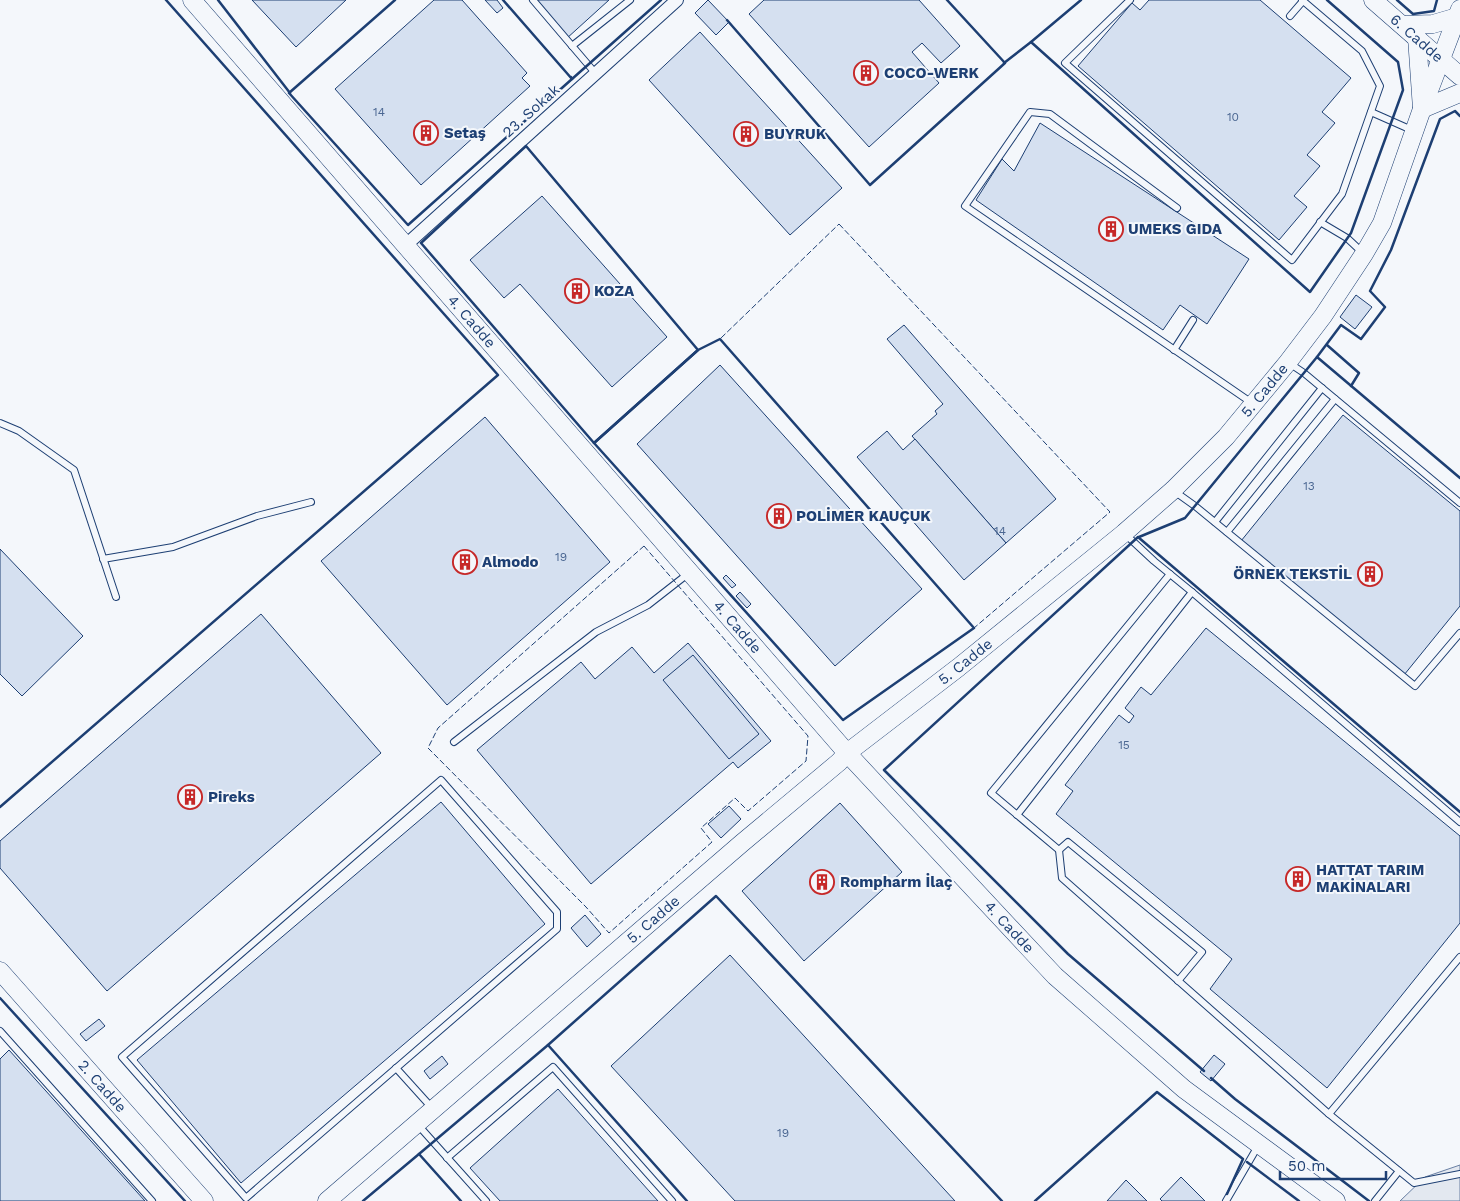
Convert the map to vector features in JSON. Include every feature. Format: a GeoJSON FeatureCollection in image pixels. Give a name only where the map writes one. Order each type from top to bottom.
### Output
{"type":"FeatureCollection","features":[{"type":"Feature","properties":{"kind":"street","name":"4. Cadde"},"geometry":{"type":"LineString","coordinates":[[192,0],[847,753],[1055,976],[1184,1089],[1336,1201]]}},
{"type":"Feature","properties":{"kind":"street","name":"23. Sokak"},"geometry":{"type":"LineString","coordinates":[[406,245],[677,0]]}},
{"type":"Feature","properties":{"kind":"street","name":"6. Cadde"},"geometry":{"type":"LineString","coordinates":[[1373,0],[1460,76]]}},
{"type":"Feature","properties":{"kind":"street"},"geometry":{"type":"LineString","coordinates":[[1403,25],[1433,24],[1458,20]]}},
{"type":"Feature","properties":{"kind":"street","name":"5. Cadde"},"geometry":{"type":"LineString","coordinates":[[327,1201],[742,843],[839,762],[847,753],[958,667],[1124,533],[1173,490],[1226,437],[1323,316],[1382,223],[1422,108],[1458,20]]}},
{"type":"Feature","properties":{"kind":"street"},"geometry":{"type":"LineString","coordinates":[[1417,37],[1422,108],[1460,93]]}},
{"type":"Feature","properties":{"kind":"street","name":"2. Cadde"},"geometry":{"type":"LineString","coordinates":[[0,971],[204,1201]]}},
{"type":"Feature","properties":{"kind":"lane"},"geometry":{"type":"LineString","coordinates":[[532,0],[596,74]]}},
{"type":"Feature","properties":{"kind":"lane"},"geometry":{"type":"LineString","coordinates":[[572,46],[630,0]]}},
{"type":"Feature","properties":{"kind":"lane"},"geometry":{"type":"LineString","coordinates":[[1130,0],[1065,63],[1292,260],[1342,194],[1380,86],[1362,51],[1303,1],[1290,16]]}},
{"type":"Feature","properties":{"kind":"lane"},"geometry":{"type":"LineString","coordinates":[[1176,208],[1050,114],[1030,112],[965,206],[1253,404]]}},
{"type":"Feature","properties":{"kind":"lane"},"geometry":{"type":"LineString","coordinates":[[1371,112],[1415,131]]}},
{"type":"Feature","properties":{"kind":"lane"},"geometry":{"type":"LineString","coordinates":[[1320,222],[1348,238],[1364,254]]}},
{"type":"Feature","properties":{"kind":"lane"},"geometry":{"type":"LineString","coordinates":[[1174,350],[1193,320]]}},
{"type":"Feature","properties":{"kind":"lane"},"geometry":{"type":"LineString","coordinates":[[1288,362],[1460,503]]}},
{"type":"Feature","properties":{"kind":"lane"},"geometry":{"type":"LineString","coordinates":[[1215,522],[1322,388]]}},
{"type":"Feature","properties":{"kind":"lane"},"geometry":{"type":"LineString","coordinates":[[1227,532],[1335,399]]}},
{"type":"Feature","properties":{"kind":"lane"},"geometry":{"type":"LineString","coordinates":[[0,423],[19,431],[74,470],[116,597]]}},
{"type":"Feature","properties":{"kind":"lane"},"geometry":{"type":"LineString","coordinates":[[1173,490],[1215,522],[1415,686],[1460,633]]}},
{"type":"Feature","properties":{"kind":"lane"},"geometry":{"type":"LineString","coordinates":[[103,559],[173,547],[257,516],[312,502]]}},
{"type":"Feature","properties":{"kind":"lane"},"geometry":{"type":"LineString","coordinates":[[1124,533],[1460,822]]}},
{"type":"Feature","properties":{"kind":"lane"},"geometry":{"type":"LineString","coordinates":[[454,742],[596,632],[648,605],[690,572]]}},
{"type":"Feature","properties":{"kind":"lane"},"geometry":{"type":"LineString","coordinates":[[1170,574],[991,793],[1059,850],[1062,878],[1329,1114],[1399,1171],[1414,1183],[1460,1174]]}},
{"type":"Feature","properties":{"kind":"lane"},"geometry":{"type":"LineString","coordinates":[[1017,815],[1192,592]]}},
{"type":"Feature","properties":{"kind":"lane"},"geometry":{"type":"LineString","coordinates":[[441,780],[557,912],[557,929],[396,1068],[246,1198],[122,1057],[441,780]]}},
{"type":"Feature","properties":{"kind":"lane"},"geometry":{"type":"LineString","coordinates":[[1059,850],[1068,842],[1202,952],[1178,981]]}},
{"type":"Feature","properties":{"kind":"lane"},"geometry":{"type":"LineString","coordinates":[[1329,1114],[1460,957]]}},
{"type":"Feature","properties":{"kind":"lane"},"geometry":{"type":"LineString","coordinates":[[0,1032],[152,1201]]}},
{"type":"Feature","properties":{"kind":"lane"},"geometry":{"type":"LineString","coordinates":[[447,1158],[553,1067],[672,1201]]}},
{"type":"Feature","properties":{"kind":"lane"},"geometry":{"type":"LineString","coordinates":[[396,1068],[433,1110]]}},
{"type":"Feature","properties":{"kind":"lane"},"geometry":{"type":"LineString","coordinates":[[417,1124],[486,1201]]}},
{"type":"Feature","properties":{"kind":"lane"},"geometry":{"type":"LineString","coordinates":[[1226,1201],[1258,1145]]}},
{"type":"Feature","properties":{"kind":"lane"},"geometry":{"type":"LineString","coordinates":[[1375,1201],[1399,1171]]}},
{"type":"Feature","properties":{"kind":"shaded area"},"geometry":{"type":"Polygon","coordinates":[[[1460,1165],[1460,1201],[1400,1201],[1425,1177],[1460,1165]]]}},
{"type":"Feature","properties":{"kind":"building"},"geometry":{"type":"Polygon","coordinates":[[[252,0],[346,0],[296,47],[252,0]]]}},
{"type":"Feature","properties":{"kind":"building","name":"Setaş"},"geometry":{"type":"Polygon","coordinates":[[[434,0],[462,0],[527,73],[522,78],[530,86],[421,185],[335,89],[434,0]]]}},
{"type":"Feature","properties":{"kind":"building"},"geometry":{"type":"Polygon","coordinates":[[[485,0],[497,0],[503,8],[497,13],[485,0]]]}},
{"type":"Feature","properties":{"kind":"building"},"geometry":{"type":"Polygon","coordinates":[[[532,0],[609,0],[566,39],[532,0]]]}},
{"type":"Feature","properties":{"kind":"building"},"geometry":{"type":"Polygon","coordinates":[[[708,0],[729,22],[716,35],[695,13],[708,0]]]}},
{"type":"Feature","properties":{"kind":"building","name":"COCO-WERK"},"geometry":{"type":"Polygon","coordinates":[[[764,0],[919,0],[960,46],[941,63],[922,43],[912,52],[939,83],[869,147],[749,14],[764,0]]]}},
{"type":"Feature","properties":{"kind":"building"},"geometry":{"type":"Polygon","coordinates":[[[1149,0],[1260,0],[1351,78],[1322,112],[1335,123],[1307,155],[1320,166],[1294,196],[1307,207],[1279,240],[1078,66],[1132,3],[1140,10],[1149,0]]]}},
{"type":"Feature","properties":{"kind":"building","name":"BUYRUK"},"geometry":{"type":"Polygon","coordinates":[[[700,32],[842,188],[790,235],[649,80],[700,32]]]}},
{"type":"Feature","properties":{"kind":"building","name":"UMEKS GIDA"},"geometry":{"type":"Polygon","coordinates":[[[1040,123],[1249,259],[1207,324],[1180,305],[1163,330],[976,200],[1002,159],[1014,171],[1040,123]]]}},
{"type":"Feature","properties":{"kind":"building","name":"KOZA"},"geometry":{"type":"Polygon","coordinates":[[[542,196],[667,337],[612,387],[520,284],[504,298],[470,260],[542,196]]]}},
{"type":"Feature","properties":{"kind":"building"},"geometry":{"type":"Polygon","coordinates":[[[1356,295],[1372,307],[1355,329],[1340,317],[1356,295]]]}},
{"type":"Feature","properties":{"kind":"building"},"geometry":{"type":"Polygon","coordinates":[[[904,325],[1056,499],[1006,543],[912,436],[937,414],[935,411],[943,404],[887,339],[904,325]]]}},
{"type":"Feature","properties":{"kind":"building","name":"POLİMER KAUÇUK"},"geometry":{"type":"Polygon","coordinates":[[[720,365],[922,589],[835,666],[637,444],[720,365]]]}},
{"type":"Feature","properties":{"kind":"building","name":"ÖRNEK TEKSTİL"},"geometry":{"type":"Polygon","coordinates":[[[1343,415],[1460,511],[1460,606],[1404,675],[1241,541],[1343,415]]]}},
{"type":"Feature","properties":{"kind":"building","name":"Almodo"},"geometry":{"type":"Polygon","coordinates":[[[485,417],[610,562],[447,705],[321,561],[485,417]]]}},
{"type":"Feature","properties":{"kind":"building"},"geometry":{"type":"Polygon","coordinates":[[[887,431],[903,450],[915,439],[1006,543],[964,580],[857,457],[887,431]]]}},
{"type":"Feature","properties":{"kind":"building"},"geometry":{"type":"Polygon","coordinates":[[[0,549],[83,636],[22,696],[0,674],[0,549]]]}},
{"type":"Feature","properties":{"kind":"building"},"geometry":{"type":"Polygon","coordinates":[[[726,575],[736,585],[732,588],[723,578],[726,575]]]}},
{"type":"Feature","properties":{"kind":"building"},"geometry":{"type":"Polygon","coordinates":[[[740,592],[751,604],[747,608],[736,596],[740,592]]]}},
{"type":"Feature","properties":{"kind":"building","name":"Pireks"},"geometry":{"type":"Polygon","coordinates":[[[261,614],[381,753],[107,991],[0,868],[0,841],[261,614]]]}},
{"type":"Feature","properties":{"kind":"building","name":"HATTAT TARIM MAKİNALARI"},"geometry":{"type":"Polygon","coordinates":[[[1206,628],[1460,836],[1460,923],[1327,1088],[1210,989],[1232,959],[1056,814],[1073,791],[1065,785],[1119,715],[1129,723],[1134,716],[1125,708],[1141,687],[1151,695],[1206,628]]]}},
{"type":"Feature","properties":{"kind":"building"},"geometry":{"type":"Polygon","coordinates":[[[688,643],[771,741],[738,768],[733,762],[591,884],[477,750],[581,662],[595,679],[632,647],[654,673],[688,643]]]}},
{"type":"Feature","properties":{"kind":"building"},"geometry":{"type":"Polygon","coordinates":[[[693,655],[759,734],[729,759],[663,680],[693,655]]]}},
{"type":"Feature","properties":{"kind":"building"},"geometry":{"type":"Polygon","coordinates":[[[441,802],[545,924],[241,1183],[137,1060],[441,802]]]}},
{"type":"Feature","properties":{"kind":"building","name":"Rompharm İlaç"},"geometry":{"type":"Polygon","coordinates":[[[840,803],[902,872],[804,961],[742,891],[840,803]]]}},
{"type":"Feature","properties":{"kind":"building"},"geometry":{"type":"Polygon","coordinates":[[[729,806],[741,819],[721,838],[708,824],[729,806]]]}},
{"type":"Feature","properties":{"kind":"building"},"geometry":{"type":"Polygon","coordinates":[[[585,915],[601,934],[587,947],[571,928],[585,915]]]}},
{"type":"Feature","properties":{"kind":"building"},"geometry":{"type":"Polygon","coordinates":[[[730,955],[955,1201],[735,1201],[611,1066],[730,955]]]}},
{"type":"Feature","properties":{"kind":"building"},"geometry":{"type":"Polygon","coordinates":[[[99,1019],[105,1026],[86,1041],[80,1034],[99,1019]]]}},
{"type":"Feature","properties":{"kind":"building"},"geometry":{"type":"Polygon","coordinates":[[[9,1050],[145,1201],[0,1201],[0,1059],[9,1050]]]}},
{"type":"Feature","properties":{"kind":"building"},"geometry":{"type":"Polygon","coordinates":[[[1214,1055],[1225,1064],[1211,1081],[1200,1072],[1214,1055]]]}},
{"type":"Feature","properties":{"kind":"building"},"geometry":{"type":"Polygon","coordinates":[[[442,1056],[448,1064],[430,1079],[424,1071],[442,1056]]]}},
{"type":"Feature","properties":{"kind":"building"},"geometry":{"type":"Polygon","coordinates":[[[558,1089],[658,1201],[500,1201],[470,1168],[558,1089]]]}},
{"type":"Feature","properties":{"kind":"building"},"geometry":{"type":"Polygon","coordinates":[[[1181,1177],[1205,1201],[1162,1201],[1160,1199],[1181,1177]]]}},
{"type":"Feature","properties":{"kind":"building"},"geometry":{"type":"Polygon","coordinates":[[[1126,1180],[1147,1201],[1107,1201],[1126,1180]]]}},
{"type":"Feature","properties":{"kind":"fence"},"geometry":{"type":"LineString","coordinates":[[839,224],[1110,512],[974,628],[720,339],[839,224]]}},
{"type":"Feature","properties":{"kind":"fence"},"geometry":{"type":"LineString","coordinates":[[644,546],[808,736],[806,761],[748,811],[735,798],[701,828],[712,842],[609,933],[586,907],[428,748],[438,728],[644,546]]}},
{"type":"Feature","properties":{"kind":"wall"},"geometry":{"type":"LineString","coordinates":[[0,807],[498,375],[166,0]]}},
{"type":"Feature","properties":{"kind":"wall"},"geometry":{"type":"LineString","coordinates":[[218,0],[290,93]]}},
{"type":"Feature","properties":{"kind":"wall"},"geometry":{"type":"LineString","coordinates":[[395,0],[289,93],[408,225],[572,79],[503,0]]}},
{"type":"Feature","properties":{"kind":"wall"},"geometry":{"type":"LineString","coordinates":[[571,77],[572,79],[661,0]]}},
{"type":"Feature","properties":{"kind":"wall"},"geometry":{"type":"LineString","coordinates":[[727,20],[870,185],[1005,63],[947,0]]}},
{"type":"Feature","properties":{"kind":"wall"},"geometry":{"type":"LineString","coordinates":[[1081,0],[1031,42],[1310,292],[1351,233],[1403,90],[1398,62],[1327,0]]}},
{"type":"Feature","properties":{"kind":"wall"},"geometry":{"type":"LineString","coordinates":[[1397,0],[1413,14],[1434,11],[1437,0]]}},
{"type":"Feature","properties":{"kind":"wall"},"geometry":{"type":"LineString","coordinates":[[1004,63],[1031,42]]}},
{"type":"Feature","properties":{"kind":"wall"},"geometry":{"type":"LineString","coordinates":[[1317,357],[1341,325],[1361,339],[1385,307],[1370,291],[1391,250],[1440,119],[1455,111],[1460,116]]}},
{"type":"Feature","properties":{"kind":"wall"},"geometry":{"type":"LineString","coordinates":[[526,146],[698,350],[594,443],[421,243],[526,146]]}},
{"type":"Feature","properties":{"kind":"wall"},"geometry":{"type":"LineString","coordinates":[[720,339],[974,628],[843,720],[594,443],[698,350],[720,339]]}},
{"type":"Feature","properties":{"kind":"wall"},"geometry":{"type":"LineString","coordinates":[[1327,345],[1359,373],[1351,386]]}},
{"type":"Feature","properties":{"kind":"wall"},"geometry":{"type":"LineString","coordinates":[[1139,537],[1185,518],[1317,357],[1460,478]]}},
{"type":"Feature","properties":{"kind":"wall"},"geometry":{"type":"LineString","coordinates":[[1204,1071],[1068,954],[884,770],[1138,537],[1460,812]]}},
{"type":"Feature","properties":{"kind":"wall"},"geometry":{"type":"LineString","coordinates":[[419,1154],[548,1045],[716,896],[1002,1201]]}},
{"type":"Feature","properties":{"kind":"wall"},"geometry":{"type":"LineString","coordinates":[[0,998],[185,1201]]}},
{"type":"Feature","properties":{"kind":"wall"},"geometry":{"type":"LineString","coordinates":[[548,1045],[687,1201]]}},
{"type":"Feature","properties":{"kind":"wall"},"geometry":{"type":"LineString","coordinates":[[1211,1078],[1235,1099],[1369,1201]]}},
{"type":"Feature","properties":{"kind":"wall"},"geometry":{"type":"LineString","coordinates":[[1035,1201],[1157,1092],[1243,1159],[1227,1194]]}},
{"type":"Feature","properties":{"kind":"wall"},"geometry":{"type":"LineString","coordinates":[[363,1201],[419,1154],[461,1201]]}},
{"type":"Feature","properties":{"kind":"wall"},"geometry":{"type":"LineString","coordinates":[[1247,1162],[1299,1201]]}},
{"type":"Feature","properties":{"kind":"place","name":"COCO-WERK"},"geometry":{"type":"Point","coordinates":[866,73]}},
{"type":"Feature","properties":{"kind":"place","name":"Setaş"},"geometry":{"type":"Point","coordinates":[426,133]}},
{"type":"Feature","properties":{"kind":"place","name":"BUYRUK"},"geometry":{"type":"Point","coordinates":[746,134]}},
{"type":"Feature","properties":{"kind":"place","name":"UMEKS GIDA"},"geometry":{"type":"Point","coordinates":[1111,229]}},
{"type":"Feature","properties":{"kind":"place","name":"KOZA"},"geometry":{"type":"Point","coordinates":[577,291]}},
{"type":"Feature","properties":{"kind":"place","name":"POLİMER KAUÇUK"},"geometry":{"type":"Point","coordinates":[779,516]}},
{"type":"Feature","properties":{"kind":"place","name":"Almodo"},"geometry":{"type":"Point","coordinates":[465,562]}},
{"type":"Feature","properties":{"kind":"place","name":"ÖRNEK TEKSTİL"},"geometry":{"type":"Point","coordinates":[1370,574]}},
{"type":"Feature","properties":{"kind":"place","name":"Pireks"},"geometry":{"type":"Point","coordinates":[190,797]}},
{"type":"Feature","properties":{"kind":"place","name":"HATTAT TARIM MAKİNALARI"},"geometry":{"type":"Point","coordinates":[1298,879]}},
{"type":"Feature","properties":{"kind":"place","name":"Rompharm İlaç"},"geometry":{"type":"Point","coordinates":[822,882]}}]}
